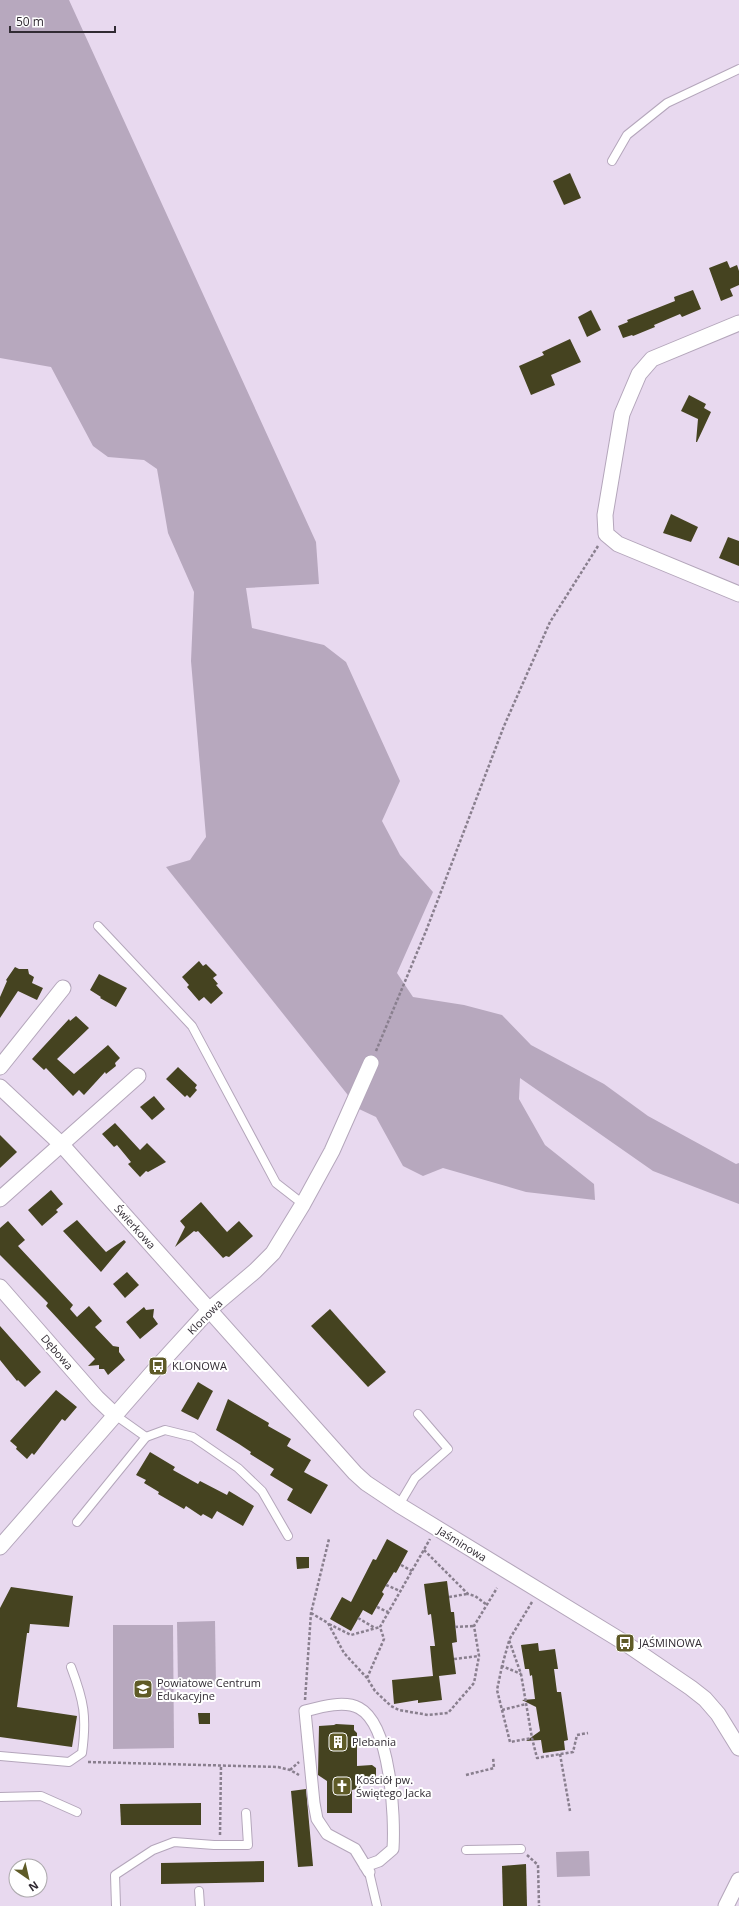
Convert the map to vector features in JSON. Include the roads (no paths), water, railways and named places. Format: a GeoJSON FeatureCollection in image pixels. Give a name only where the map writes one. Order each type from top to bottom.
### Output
{"type":"FeatureCollection","features":[{"type":"Feature","properties":{"kind":"street"},"geometry":{"type":"LineString","coordinates":[[739,323],[652,359],[639,374],[622,414],[605,515],[606,534],[618,544],[739,594]]}},
{"type":"Feature","properties":{"kind":"street"},"geometry":{"type":"LineString","coordinates":[[0,1067],[63,988]]}},
{"type":"Feature","properties":{"kind":"street","name":"Klonowa"},"geometry":{"type":"LineString","coordinates":[[0,1547],[115,1414],[210,1309],[255,1271],[273,1253],[303,1204],[332,1151],[371,1063]]}},
{"type":"Feature","properties":{"kind":"street"},"geometry":{"type":"LineString","coordinates":[[0,1199],[138,1076]]}},
{"type":"Feature","properties":{"kind":"street","name":"Świerkowa"},"geometry":{"type":"LineString","coordinates":[[0,1087],[61,1144],[210,1309]]}},
{"type":"Feature","properties":{"kind":"street","name":"Dębowa"},"geometry":{"type":"LineString","coordinates":[[0,1286],[97,1398],[115,1414]]}},
{"type":"Feature","properties":{"kind":"street","name":"Jaśminowa"},"geometry":{"type":"LineString","coordinates":[[210,1309],[366,1483],[399,1505],[625,1644],[691,1688],[705,1699],[718,1714],[739,1748]]}},
{"type":"Feature","properties":{"kind":"street"},"geometry":{"type":"LineString","coordinates":[[346,1705],[358,1708],[367,1714],[376,1725],[388,1766],[393,1849],[386,1856],[367,1869],[355,1849],[327,1834],[317,1819],[314,1803],[305,1711],[318,1707],[346,1705]]}},
{"type":"Feature","properties":{"kind":"street"},"geometry":{"type":"LineString","coordinates":[[726,1906],[739,1880]]}},
{"type":"Feature","properties":{"kind":"lane"},"geometry":{"type":"LineString","coordinates":[[612,161],[627,135],[667,103],[739,69]]}},
{"type":"Feature","properties":{"kind":"lane"},"geometry":{"type":"LineString","coordinates":[[98,926],[192,1026],[276,1183],[303,1204]]}},
{"type":"Feature","properties":{"kind":"lane"},"geometry":{"type":"LineString","coordinates":[[115,1414],[146,1437]]}},
{"type":"Feature","properties":{"kind":"lane"},"geometry":{"type":"LineString","coordinates":[[399,1505],[415,1478],[448,1449],[418,1414]]}},
{"type":"Feature","properties":{"kind":"lane"},"geometry":{"type":"LineString","coordinates":[[78,1522],[146,1437],[165,1430],[193,1437],[238,1468],[262,1491],[288,1536]]}},
{"type":"Feature","properties":{"kind":"lane"},"geometry":{"type":"LineString","coordinates":[[0,1756],[69,1762],[82,1753],[86,1728],[82,1696],[71,1667]]}},
{"type":"Feature","properties":{"kind":"lane"},"geometry":{"type":"LineString","coordinates":[[0,1797],[41,1796],[77,1812]]}},
{"type":"Feature","properties":{"kind":"lane"},"geometry":{"type":"LineString","coordinates":[[116,1906],[115,1875],[153,1850],[174,1842],[248,1845],[246,1813]]}},
{"type":"Feature","properties":{"kind":"lane"},"geometry":{"type":"LineString","coordinates":[[466,1850],[521,1849]]}},
{"type":"Feature","properties":{"kind":"lane"},"geometry":{"type":"LineString","coordinates":[[367,1869],[377,1906]]}},
{"type":"Feature","properties":{"kind":"lane"},"geometry":{"type":"LineString","coordinates":[[199,1891],[200,1906]]}},
{"type":"Feature","properties":{"kind":"place","name":"KLONOWA"},"geometry":{"type":"Point","coordinates":[158,1366]}},
{"type":"Feature","properties":{"kind":"place","name":"JAŚMINOWA"},"geometry":{"type":"Point","coordinates":[625,1643]}},
{"type":"Feature","properties":{"kind":"place","name":"Powiatowe Centrum Edukacyjne"},"geometry":{"type":"Point","coordinates":[143,1689]}},
{"type":"Feature","properties":{"kind":"place","name":"Plebania"},"geometry":{"type":"Point","coordinates":[338,1742]}},
{"type":"Feature","properties":{"kind":"place","name":"Kościół pw. Świętego Jacka"},"geometry":{"type":"Point","coordinates":[342,1786]}}]}
